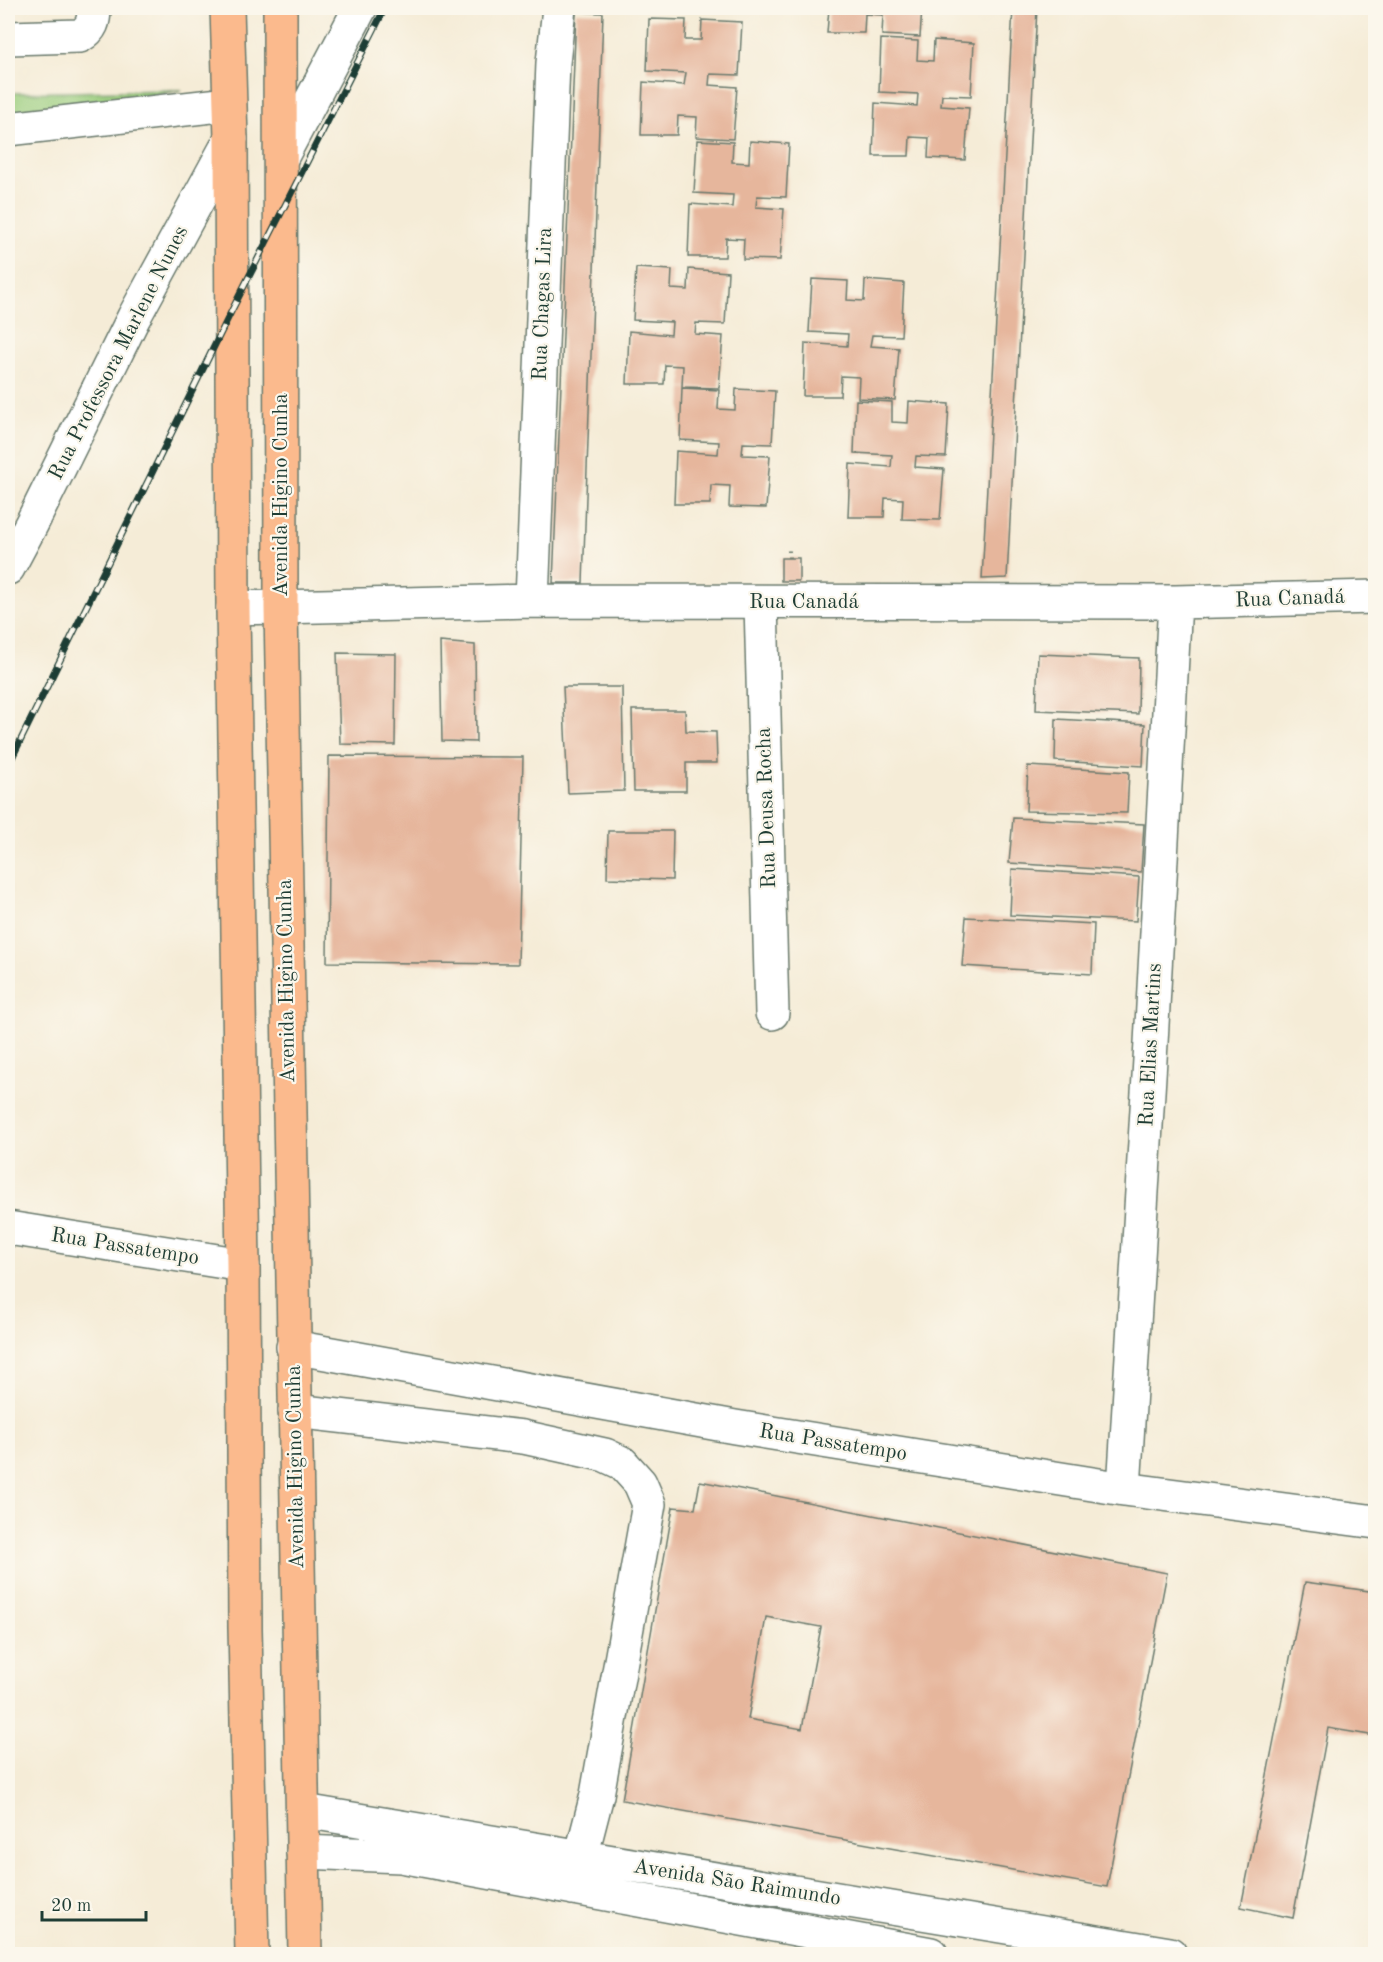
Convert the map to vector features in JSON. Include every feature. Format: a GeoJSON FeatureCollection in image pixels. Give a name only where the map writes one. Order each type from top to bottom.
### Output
{"type":"FeatureCollection","features":[{"type":"Feature","properties":{"kind":"main road"},"geometry":{"type":"LineString","coordinates":[[227,8],[231,139],[233,608],[243,1265],[245,1616],[252,1954]]}},
{"type":"Feature","properties":{"kind":"main road","name":"Avenida Higino Cunha"},"geometry":{"type":"LineString","coordinates":[[280,8],[281,608],[305,1954]]}},
{"type":"Feature","properties":{"kind":"street"},"geometry":{"type":"LineString","coordinates":[[8,38],[80,36],[90,30],[94,8]]}},
{"type":"Feature","properties":{"kind":"street"},"geometry":{"type":"LineString","coordinates":[[281,158],[360,8]]}},
{"type":"Feature","properties":{"kind":"street","name":"Rua Chagas Lira"},"geometry":{"type":"LineString","coordinates":[[532,601],[553,63],[559,8]]}},
{"type":"Feature","properties":{"kind":"street"},"geometry":{"type":"LineString","coordinates":[[8,129],[229,104]]}},
{"type":"Feature","properties":{"kind":"street","name":"Rua Professora Marlene Nunes"},"geometry":{"type":"LineString","coordinates":[[8,568],[134,317],[231,139]]}},
{"type":"Feature","properties":{"kind":"street","name":"Rua Canadá"},"geometry":{"type":"LineString","coordinates":[[233,608],[532,601],[1174,602],[1376,597]]}},
{"type":"Feature","properties":{"kind":"street","name":"Rua Elias Martins"},"geometry":{"type":"LineString","coordinates":[[1124,1488],[1151,1043],[1174,602]]}},
{"type":"Feature","properties":{"kind":"street","name":"Rua Deusa Rocha"},"geometry":{"type":"LineString","coordinates":[[761,603],[772,1013]]}},
{"type":"Feature","properties":{"kind":"street","name":"Rua Passatempo"},"geometry":{"type":"LineString","coordinates":[[8,1228],[243,1265]]}},
{"type":"Feature","properties":{"kind":"street","name":"Rua Passatempo"},"geometry":{"type":"LineString","coordinates":[[293,1347],[735,1427],[1124,1488],[1376,1522]]}},
{"type":"Feature","properties":{"kind":"street"},"geometry":{"type":"LineString","coordinates":[[523,1437],[521,1418],[524,1389]]}},
{"type":"Feature","properties":{"kind":"street"},"geometry":{"type":"LineString","coordinates":[[295,1412],[523,1437],[605,1455],[621,1463],[640,1483],[649,1504],[597,1795],[573,1888]]}},
{"type":"Feature","properties":{"kind":"street","name":"Avenida São Raimundo"},"geometry":{"type":"LineString","coordinates":[[304,1811],[1170,1954]]}},
{"type":"Feature","properties":{"kind":"street","name":"Avenida São Raimundo"},"geometry":{"type":"LineString","coordinates":[[303,1852],[401,1856],[931,1954]]}},
{"type":"Feature","properties":{"kind":"path"},"geometry":{"type":"LineString","coordinates":[[789,550],[789,558]]}},
{"type":"Feature","properties":{"kind":"green space"},"geometry":{"type":"Polygon","coordinates":[[[182,90],[8,121],[8,93],[182,90]]]}},
{"type":"Feature","properties":{"kind":"building"},"geometry":{"type":"Polygon","coordinates":[[[829,8],[922,8],[920,37],[882,35],[883,15],[865,14],[864,33],[827,33],[829,8]]]}},
{"type":"Feature","properties":{"kind":"building"},"geometry":{"type":"Polygon","coordinates":[[[1013,8],[1037,8],[1007,578],[982,579],[1013,8]]]}},
{"type":"Feature","properties":{"kind":"building"},"geometry":{"type":"Polygon","coordinates":[[[576,12],[603,13],[583,583],[553,583],[576,12]]]}},
{"type":"Feature","properties":{"kind":"building"},"geometry":{"type":"Polygon","coordinates":[[[649,19],[686,20],[685,40],[701,40],[702,20],[742,22],[739,75],[710,74],[709,85],[737,87],[733,139],[696,137],[697,117],[678,116],[677,135],[641,135],[643,82],[684,85],[686,73],[647,71],[649,19]]]}},
{"type":"Feature","properties":{"kind":"building"},"geometry":{"type":"Polygon","coordinates":[[[881,39],[918,41],[917,60],[933,61],[934,40],[974,43],[971,96],[942,95],[941,106],[969,108],[965,160],[928,158],[929,138],[910,137],[909,156],[873,156],[875,103],[917,106],[918,94],[879,92],[881,39]]]}},
{"type":"Feature","properties":{"kind":"building"},"geometry":{"type":"Polygon","coordinates":[[[697,140],[733,142],[732,162],[749,163],[750,141],[789,144],[786,197],[757,196],[756,207],[784,209],[780,260],[743,259],[744,239],[726,238],[725,257],[688,257],[690,204],[732,207],[733,195],[694,193],[697,140]]]}},
{"type":"Feature","properties":{"kind":"building"},"geometry":{"type":"Polygon","coordinates":[[[636,268],[672,270],[671,289],[688,290],[689,269],[728,272],[725,324],[696,323],[695,334],[723,336],[719,388],[682,387],[683,366],[665,365],[664,384],[627,384],[629,331],[671,335],[672,322],[633,320],[636,268]]]}},
{"type":"Feature","properties":{"kind":"building"},"geometry":{"type":"Polygon","coordinates":[[[812,279],[848,281],[847,300],[864,301],[865,280],[904,283],[901,336],[872,335],[870,346],[899,348],[895,400],[858,398],[859,377],[841,376],[840,396],[803,396],[805,343],[847,346],[848,334],[809,332],[812,279]]]}},
{"type":"Feature","properties":{"kind":"building"},"geometry":{"type":"Polygon","coordinates":[[[682,388],[719,390],[718,409],[735,410],[736,389],[775,391],[772,444],[743,443],[742,455],[770,456],[766,508],[729,507],[730,486],[711,485],[710,504],[674,504],[676,451],[718,454],[719,442],[680,440],[682,388]]]}},
{"type":"Feature","properties":{"kind":"building"},"geometry":{"type":"Polygon","coordinates":[[[856,400],[892,402],[892,422],[908,423],[909,401],[949,404],[946,457],[916,456],[915,467],[944,469],[940,520],[902,519],[903,499],[885,498],[884,517],[848,517],[850,464],[891,467],[892,455],[854,453],[856,400]]]}},
{"type":"Feature","properties":{"kind":"building"},"geometry":{"type":"Polygon","coordinates":[[[781,558],[799,558],[799,581],[781,581],[781,558]]]}},
{"type":"Feature","properties":{"kind":"building"},"geometry":{"type":"Polygon","coordinates":[[[440,642],[475,645],[476,742],[442,741],[440,642]]]}},
{"type":"Feature","properties":{"kind":"building"},"geometry":{"type":"Polygon","coordinates":[[[337,653],[396,654],[395,745],[340,744],[337,653]]]}},
{"type":"Feature","properties":{"kind":"building"},"geometry":{"type":"Polygon","coordinates":[[[1038,654],[1139,658],[1138,714],[1036,710],[1038,654]]]}},
{"type":"Feature","properties":{"kind":"building"},"geometry":{"type":"Polygon","coordinates":[[[563,687],[622,687],[624,791],[568,793],[563,687]]]}},
{"type":"Feature","properties":{"kind":"building"},"geometry":{"type":"Polygon","coordinates":[[[632,710],[685,710],[686,731],[716,732],[717,763],[686,763],[686,791],[634,791],[632,710]]]}},
{"type":"Feature","properties":{"kind":"building"},"geometry":{"type":"Polygon","coordinates":[[[1056,719],[1145,724],[1143,766],[1055,761],[1056,719]]]}},
{"type":"Feature","properties":{"kind":"building"},"geometry":{"type":"Polygon","coordinates":[[[329,756],[523,757],[518,964],[327,962],[329,756]]]}},
{"type":"Feature","properties":{"kind":"building"},"geometry":{"type":"Polygon","coordinates":[[[1028,766],[1129,772],[1127,813],[1026,811],[1028,766]]]}},
{"type":"Feature","properties":{"kind":"building"},"geometry":{"type":"Polygon","coordinates":[[[1013,818],[1144,824],[1141,872],[1009,863],[1013,818]]]}},
{"type":"Feature","properties":{"kind":"building"},"geometry":{"type":"Polygon","coordinates":[[[608,831],[673,831],[672,880],[607,878],[608,831]]]}},
{"type":"Feature","properties":{"kind":"building"},"geometry":{"type":"Polygon","coordinates":[[[1012,869],[1139,877],[1136,921],[1010,915],[1012,869]]]}},
{"type":"Feature","properties":{"kind":"building"},"geometry":{"type":"Polygon","coordinates":[[[966,917],[1094,924],[1092,974],[962,966],[966,917]]]}},
{"type":"Feature","properties":{"kind":"building"},"geometry":{"type":"Polygon","coordinates":[[[700,1481],[1167,1573],[1107,1887],[622,1800],[673,1507],[695,1509],[700,1481]],[[766,1617],[748,1719],[802,1729],[821,1627],[766,1617]]]}},
{"type":"Feature","properties":{"kind":"building"},"geometry":{"type":"Polygon","coordinates":[[[1305,1582],[1376,1592],[1376,1736],[1328,1728],[1293,1918],[1241,1907],[1305,1582]]]}},
{"type":"Feature","properties":{"kind":"railway"},"geometry":{"type":"LineString","coordinates":[[8,766],[232,310],[385,8]]}}]}
